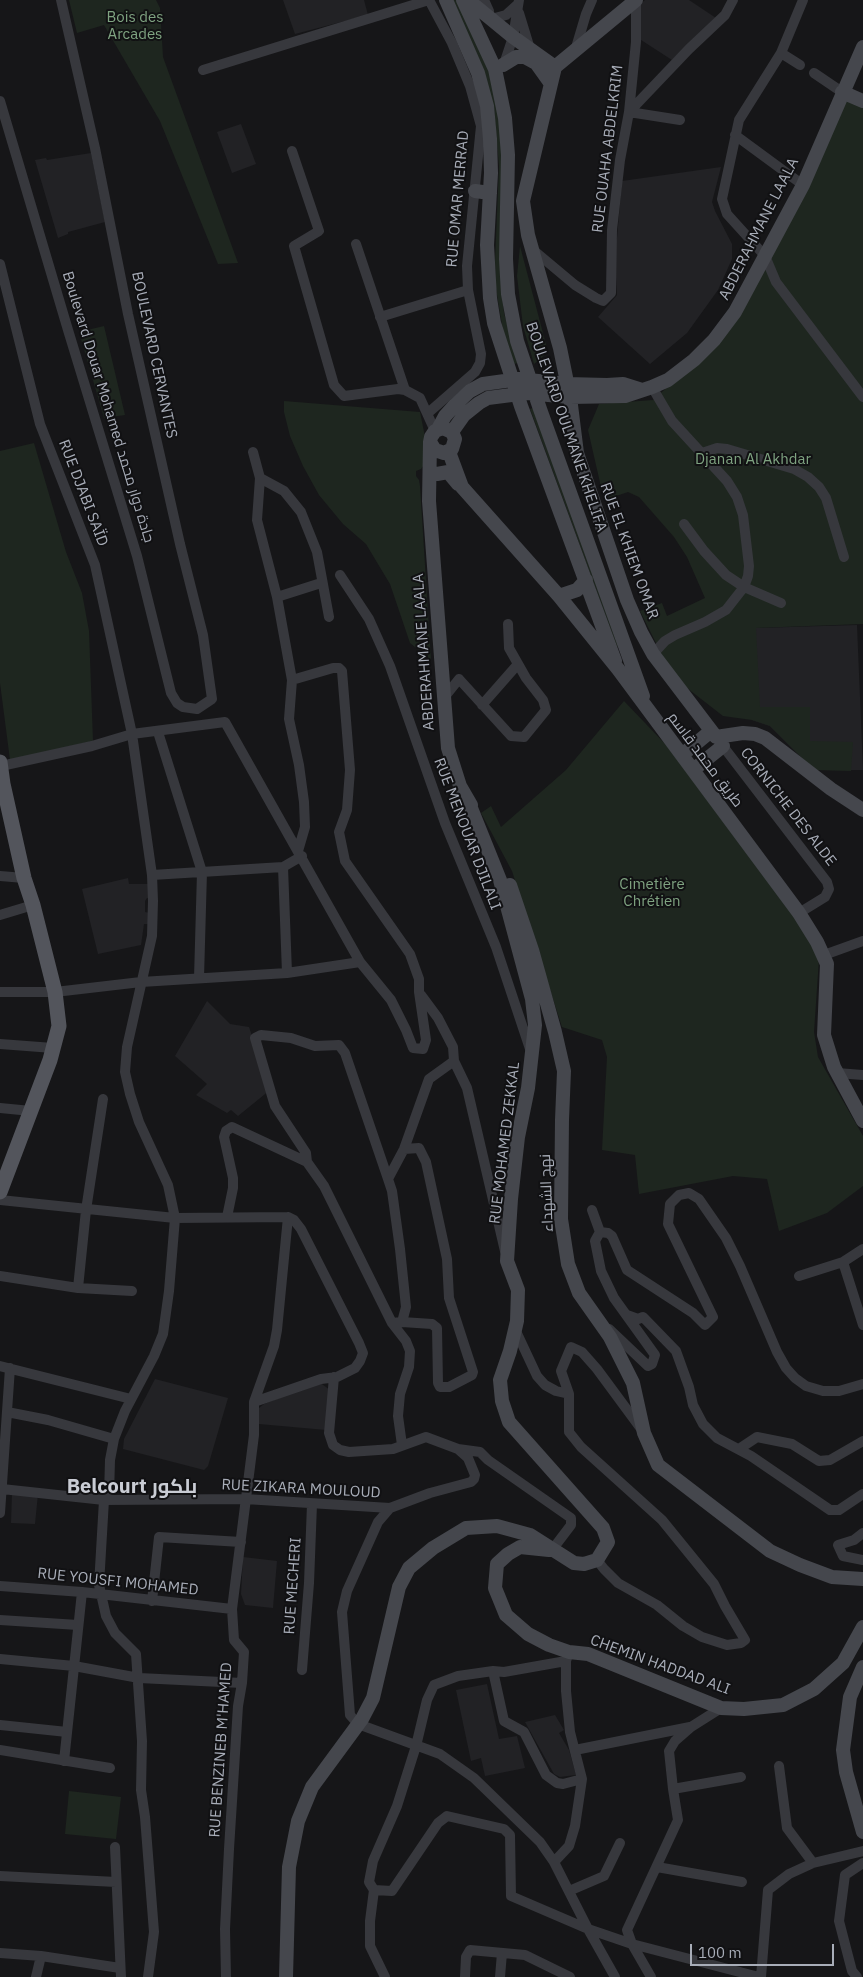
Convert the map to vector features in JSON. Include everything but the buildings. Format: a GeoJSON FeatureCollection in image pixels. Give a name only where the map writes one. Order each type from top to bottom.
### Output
{"type":"FeatureCollection","features":[{"type":"Feature","properties":{"kind":"main road"},"geometry":{"type":"LineString","coordinates":[[0,762],[3,784],[24,878],[33,905],[55,992],[59,1026],[31,1111],[1,1185]]}},
{"type":"Feature","properties":{"kind":"street","name":"BOULEVARD CERVANTES"},"geometry":{"type":"LineString","coordinates":[[61,0],[95,148],[128,314],[180,544],[203,635],[212,699],[197,709]]}},
{"type":"Feature","properties":{"kind":"street"},"geometry":{"type":"LineString","coordinates":[[203,70],[429,0]]}},
{"type":"Feature","properties":{"kind":"street","name":"RUE OMAR MERRAD"},"geometry":{"type":"LineString","coordinates":[[428,413],[475,372],[480,363],[481,349],[468,290],[466,266],[480,126],[470,86],[452,43],[429,0]]}},
{"type":"Feature","properties":{"kind":"street"},"geometry":{"type":"LineString","coordinates":[[446,0],[478,73],[487,106],[490,139],[490,194],[487,245],[490,298],[494,323],[521,406],[616,662],[623,658],[627,652]]}},
{"type":"Feature","properties":{"kind":"street","name":"BOULEVARD OULMANE KHELIFA"},"geometry":{"type":"LineString","coordinates":[[464,0],[491,61],[500,88],[505,118],[508,155],[506,259],[508,294],[517,341],[650,713]]}},
{"type":"Feature","properties":{"kind":"street"},"geometry":{"type":"LineString","coordinates":[[468,0],[490,15],[513,37],[555,68],[636,0]]}},
{"type":"Feature","properties":{"kind":"street"},"geometry":{"type":"LineString","coordinates":[[484,0],[490,15]]}},
{"type":"Feature","properties":{"kind":"street"},"geometry":{"type":"LineString","coordinates":[[575,51],[592,0]]}},
{"type":"Feature","properties":{"kind":"street","name":"RUE OUAHA ABDELKRIM"},"geometry":{"type":"LineString","coordinates":[[532,249],[575,285],[596,298],[603,300],[611,293],[614,202],[629,112],[636,42],[636,0]]}},
{"type":"Feature","properties":{"kind":"street"},"geometry":{"type":"LineString","coordinates":[[629,112],[689,49],[726,15],[733,0]]}},
{"type":"Feature","properties":{"kind":"street"},"geometry":{"type":"LineString","coordinates":[[803,0],[780,53],[739,120],[722,199],[727,214],[765,256],[776,282],[863,397]]}},
{"type":"Feature","properties":{"kind":"street"},"geometry":{"type":"LineString","coordinates":[[500,88],[503,65],[513,37],[518,2]]}},
{"type":"Feature","properties":{"kind":"street"},"geometry":{"type":"LineString","coordinates":[[490,15],[506,15],[518,2]]}},
{"type":"Feature","properties":{"kind":"street"},"geometry":{"type":"LineString","coordinates":[[518,2],[530,49]]}},
{"type":"Feature","properties":{"kind":"street","name":"ABDERAHMANE LAALA"},"geometry":{"type":"LineString","coordinates":[[647,389],[682,370],[714,340],[736,312],[803,185],[842,92],[863,48]]}},
{"type":"Feature","properties":{"kind":"street"},"geometry":{"type":"LineString","coordinates":[[780,53],[800,65]]}},
{"type":"Feature","properties":{"kind":"street"},"geometry":{"type":"LineString","coordinates":[[503,65],[516,57],[525,57],[536,63],[551,84]]}},
{"type":"Feature","properties":{"kind":"street","name":"RUE EL KHIEM OMAR"},"geometry":{"type":"LineString","coordinates":[[555,68],[524,201],[532,249],[561,354],[577,453],[627,600],[653,654],[717,738]]}},
{"type":"Feature","properties":{"kind":"street"},"geometry":{"type":"LineString","coordinates":[[814,73],[842,92],[863,101]]}},
{"type":"Feature","properties":{"kind":"street","name":"Boulevard Douar Mohamed جادة دوار محمد"},"geometry":{"type":"LineString","coordinates":[[0,101],[137,556],[171,693],[177,703],[183,707],[197,709]]}},
{"type":"Feature","properties":{"kind":"street"},"geometry":{"type":"LineString","coordinates":[[629,112],[680,120]]}},
{"type":"Feature","properties":{"kind":"street"},"geometry":{"type":"LineString","coordinates":[[736,135],[803,185]]}},
{"type":"Feature","properties":{"kind":"street"},"geometry":{"type":"LineString","coordinates":[[292,151],[319,231],[294,246],[334,385],[344,396],[398,389],[405,390],[420,398],[428,413],[434,434],[435,450],[446,452],[455,443],[452,432],[448,429],[434,434]]}},
{"type":"Feature","properties":{"kind":"street"},"geometry":{"type":"LineString","coordinates":[[475,191],[490,194]]}},
{"type":"Feature","properties":{"kind":"street"},"geometry":{"type":"LineString","coordinates":[[356,244],[405,390]]}},
{"type":"Feature","properties":{"kind":"street","name":"RUE DJABI SAÏD"},"geometry":{"type":"LineString","coordinates":[[0,264],[40,424],[96,565],[132,734],[152,876],[152,936],[127,1047],[125,1072],[139,1122],[168,1185],[175,1218],[170,1291],[163,1334],[154,1356],[131,1399],[114,1439],[110,1460],[109,1495],[104,1500],[99,1585],[106,1616],[115,1633],[136,1654],[142,1741],[141,1790],[145,1817],[154,1932],[148,1977]]}},
{"type":"Feature","properties":{"kind":"street"},"geometry":{"type":"LineString","coordinates":[[380,317],[468,290]]}},
{"type":"Feature","properties":{"kind":"street"},"geometry":{"type":"LineString","coordinates":[[434,434],[444,416],[470,391],[483,384],[519,379],[568,390]]}},
{"type":"Feature","properties":{"kind":"street"},"geometry":{"type":"LineString","coordinates":[[452,432],[464,415],[488,398],[623,384],[647,389],[737,497],[743,515],[749,566],[744,587],[726,610],[705,622],[675,635],[653,654]]}},
{"type":"Feature","properties":{"kind":"street","name":"ABDERAHMANE LAALA"},"geometry":{"type":"LineString","coordinates":[[434,434],[429,501],[443,699],[448,748],[460,786],[466,798]]}},
{"type":"Feature","properties":{"kind":"street"},"geometry":{"type":"LineString","coordinates":[[702,453],[717,448],[727,449],[794,469],[808,478],[819,487],[826,498],[844,557]]}},
{"type":"Feature","properties":{"kind":"street"},"geometry":{"type":"LineString","coordinates":[[152,876],[283,867],[300,854],[305,827],[304,802],[299,765],[289,719],[292,680],[278,597],[257,520],[260,478],[253,452]]}},
{"type":"Feature","properties":{"kind":"street","name":"ABDERAHMANE LAALA"},"geometry":{"type":"LineString","coordinates":[[429,501],[446,452]]}},
{"type":"Feature","properties":{"kind":"street","name":"طريق محمد قاسم"},"geometry":{"type":"LineString","coordinates":[[446,452],[462,487],[616,662],[650,713],[799,913],[817,942],[827,964],[824,1035],[837,1073],[863,1122]]}},
{"type":"Feature","properties":{"kind":"street"},"geometry":{"type":"LineString","coordinates":[[437,474],[448,472],[462,487]]}},
{"type":"Feature","properties":{"kind":"street"},"geometry":{"type":"LineString","coordinates":[[260,478],[284,491],[300,512],[317,552],[321,583],[329,617]]}},
{"type":"Feature","properties":{"kind":"street"},"geometry":{"type":"LineString","coordinates":[[684,524],[704,551],[726,575],[744,587],[781,603]]}},
{"type":"Feature","properties":{"kind":"street","name":"RUE MENOUAR DJILALI"},"geometry":{"type":"LineString","coordinates":[[340,575],[369,619],[390,666],[445,823],[496,947],[532,1054]]}},
{"type":"Feature","properties":{"kind":"street"},"geometry":{"type":"LineString","coordinates":[[559,596],[565,596],[577,590],[586,580]]}},
{"type":"Feature","properties":{"kind":"street"},"geometry":{"type":"LineString","coordinates":[[278,597],[321,583]]}},
{"type":"Feature","properties":{"kind":"street"},"geometry":{"type":"LineString","coordinates":[[622,638],[627,600]]}},
{"type":"Feature","properties":{"kind":"street"},"geometry":{"type":"LineString","coordinates":[[443,699],[459,679],[511,736],[524,737],[546,710],[544,700],[508,648],[508,624]]}},
{"type":"Feature","properties":{"kind":"street"},"geometry":{"type":"LineString","coordinates":[[482,705],[518,664]]}},
{"type":"Feature","properties":{"kind":"street"},"geometry":{"type":"LineString","coordinates":[[1,766],[92,746],[132,734],[225,722],[360,962],[391,1000],[413,1048],[416,1050],[425,1047],[426,1040],[419,979],[410,954],[345,861],[339,832],[346,810],[350,770],[342,671],[339,668],[333,668],[292,680]]}},
{"type":"Feature","properties":{"kind":"street"},"geometry":{"type":"LineString","coordinates":[[158,732],[202,872],[199,978]]}},
{"type":"Feature","properties":{"kind":"street"},"geometry":{"type":"LineString","coordinates":[[682,755],[717,738],[743,733],[755,734],[765,738],[831,789],[863,810]]}},
{"type":"Feature","properties":{"kind":"street"},"geometry":{"type":"LineString","coordinates":[[693,770],[717,738]]}},
{"type":"Feature","properties":{"kind":"street","name":"CORNICHE DES ALDE"},"geometry":{"type":"LineString","coordinates":[[717,738],[827,882],[829,889],[824,897],[799,913]]}},
{"type":"Feature","properties":{"kind":"street","name":"RUE MOHAMED ZEKKAL"},"geometry":{"type":"LineString","coordinates":[[466,798],[500,880],[532,999],[535,1026],[517,1146],[507,1261],[518,1290],[515,1329],[500,1380],[502,1401],[509,1422],[603,1528],[608,1542],[597,1560]]}},
{"type":"Feature","properties":{"kind":"street","name":"نهج الشهداء"},"geometry":{"type":"LineString","coordinates":[[466,798],[506,871],[556,1032],[564,1071],[561,1219],[568,1264],[579,1293],[610,1337],[633,1383],[644,1432],[658,1465],[770,1551],[800,1565],[832,1576],[863,1579]]}},
{"type":"Feature","properties":{"kind":"street"},"geometry":{"type":"LineString","coordinates":[[283,867],[287,973]]}},
{"type":"Feature","properties":{"kind":"street"},"geometry":{"type":"LineString","coordinates":[[0,876],[24,878]]}},
{"type":"Feature","properties":{"kind":"street"},"geometry":{"type":"LineString","coordinates":[[0,915],[33,905]]}},
{"type":"Feature","properties":{"kind":"street"},"geometry":{"type":"LineString","coordinates":[[824,955],[863,941]]}},
{"type":"Feature","properties":{"kind":"street"},"geometry":{"type":"LineString","coordinates":[[0,992],[55,992],[141,982],[287,973],[360,962]]}},
{"type":"Feature","properties":{"kind":"street"},"geometry":{"type":"LineString","coordinates":[[419,992],[438,1018],[453,1047],[454,1061],[468,1088],[507,1261]]}},
{"type":"Feature","properties":{"kind":"street"},"geometry":{"type":"LineString","coordinates":[[397,1323],[406,1307],[392,1191],[345,1053],[339,1045],[315,1046],[291,1038],[261,1035],[255,1038],[275,1106],[306,1153],[307,1162],[324,1186],[410,1351],[409,1367],[400,1394],[398,1416],[402,1445]]}},
{"type":"Feature","properties":{"kind":"street"},"geometry":{"type":"LineString","coordinates":[[0,1044],[53,1048]]}},
{"type":"Feature","properties":{"kind":"street"},"geometry":{"type":"LineString","coordinates":[[388,1180],[404,1149],[429,1079],[454,1061]]}},
{"type":"Feature","properties":{"kind":"street"},"geometry":{"type":"LineString","coordinates":[[837,1073],[863,1075]]}},
{"type":"Feature","properties":{"kind":"street"},"geometry":{"type":"LineString","coordinates":[[78,1288],[86,1210],[103,1099]]}},
{"type":"Feature","properties":{"kind":"street"},"geometry":{"type":"LineString","coordinates":[[0,1108],[31,1111]]}},
{"type":"Feature","properties":{"kind":"street"},"geometry":{"type":"LineString","coordinates":[[227,1217],[233,1188],[233,1178],[224,1137],[226,1131],[232,1127],[307,1162]]}},
{"type":"Feature","properties":{"kind":"street"},"geometry":{"type":"LineString","coordinates":[[397,1323],[432,1324],[436,1328],[438,1383],[440,1387],[450,1387],[472,1375],[473,1372],[449,1298],[447,1259],[426,1162],[419,1148],[404,1149]]}},
{"type":"Feature","properties":{"kind":"street"},"geometry":{"type":"LineString","coordinates":[[600,1232],[608,1233],[612,1236],[627,1270],[693,1313],[705,1325],[713,1317],[668,1224],[670,1204],[673,1199],[685,1193],[694,1195],[726,1238],[786,1368],[806,1386],[823,1391],[839,1391],[863,1384]]}},
{"type":"Feature","properties":{"kind":"street"},"geometry":{"type":"LineString","coordinates":[[0,1200],[175,1218],[288,1217],[294,1220],[301,1229],[359,1343],[362,1353],[360,1361],[355,1368],[334,1378],[321,1379],[254,1402]]}},
{"type":"Feature","properties":{"kind":"street"},"geometry":{"type":"LineString","coordinates":[[592,1210],[600,1232],[595,1241],[602,1271],[614,1298],[655,1355],[652,1364],[648,1366],[596,1317]]}},
{"type":"Feature","properties":{"kind":"street","name":"RUE BENZINEB M'HAMED"},"geometry":{"type":"LineString","coordinates":[[226,1977],[225,1929],[229,1849],[238,1706],[244,1652],[234,1640],[232,1609],[254,1435],[254,1402],[274,1346],[277,1330],[288,1217]]}},
{"type":"Feature","properties":{"kind":"street"},"geometry":{"type":"LineString","coordinates":[[799,1276],[843,1262],[863,1249]]}},
{"type":"Feature","properties":{"kind":"street"},"geometry":{"type":"LineString","coordinates":[[843,1262],[863,1325]]}},
{"type":"Feature","properties":{"kind":"street"},"geometry":{"type":"LineString","coordinates":[[0,1276],[78,1288],[132,1291]]}},
{"type":"Feature","properties":{"kind":"street"},"geometry":{"type":"LineString","coordinates":[[627,1315],[638,1319],[643,1317],[676,1352],[689,1387],[693,1405],[703,1424],[717,1438],[739,1449],[830,1510],[839,1510],[863,1494]]}},
{"type":"Feature","properties":{"kind":"street"},"geometry":{"type":"LineString","coordinates":[[515,1329],[537,1376],[545,1385],[556,1391],[569,1394]]}},
{"type":"Feature","properties":{"kind":"street"},"geometry":{"type":"LineString","coordinates":[[286,1977],[289,1867],[298,1821],[312,1786],[358,1724],[373,1698],[399,1587],[409,1568],[433,1548],[466,1528],[497,1526],[530,1535],[574,1563],[584,1564],[597,1560],[618,1583],[657,1605],[683,1626],[702,1637],[727,1645],[741,1643],[745,1640],[714,1584],[662,1520],[581,1447],[569,1432],[569,1394],[560,1371],[571,1347],[582,1352],[597,1369],[644,1432]]}},
{"type":"Feature","properties":{"kind":"street"},"geometry":{"type":"LineString","coordinates":[[0,1513],[7,1412],[5,1367],[131,1399]]}},
{"type":"Feature","properties":{"kind":"street"},"geometry":{"type":"LineString","coordinates":[[334,1378],[329,1433],[333,1445],[340,1450],[349,1452],[393,1449],[426,1437],[458,1449],[480,1452],[488,1460],[571,1518],[572,1525],[552,1550]]}},
{"type":"Feature","properties":{"kind":"street"},"geometry":{"type":"LineString","coordinates":[[7,1412],[48,1420],[114,1439]]}},
{"type":"Feature","properties":{"kind":"street"},"geometry":{"type":"LineString","coordinates":[[739,1449],[757,1436],[792,1444],[819,1461],[830,1460],[863,1441]]}},
{"type":"Feature","properties":{"kind":"street"},"geometry":{"type":"LineString","coordinates":[[458,1449],[468,1458],[475,1474],[471,1482],[430,1493],[390,1508],[378,1522],[347,1591],[342,1612],[350,1715],[358,1724],[440,1754],[474,1778],[540,1842],[554,1862],[615,1977]]}},
{"type":"Feature","properties":{"kind":"street","name":"RUE ZIKARA MOULOUD"},"geometry":{"type":"LineString","coordinates":[[2,1489],[104,1500],[246,1499],[390,1508]]}},
{"type":"Feature","properties":{"kind":"street","name":"RUE MECHERI"},"geometry":{"type":"LineString","coordinates":[[302,1670],[309,1583],[312,1504]]}},
{"type":"Feature","properties":{"kind":"street"},"geometry":{"type":"LineString","coordinates":[[863,1533],[854,1540],[838,1545],[843,1556],[863,1560]]}},
{"type":"Feature","properties":{"kind":"street"},"geometry":{"type":"LineString","coordinates":[[152,1601],[159,1537],[241,1542]]}},
{"type":"Feature","properties":{"kind":"street","name":"CHEMIN HADDAD ALI"},"geometry":{"type":"LineString","coordinates":[[552,1550],[520,1547],[508,1554],[497,1564],[495,1588],[506,1614],[528,1634],[568,1657],[588,1654],[721,1708],[783,1705],[814,1689],[844,1663],[863,1628]]}},
{"type":"Feature","properties":{"kind":"street","name":"RUE YOUSFI MOHAMED"},"geometry":{"type":"LineString","coordinates":[[0,1586],[82,1592],[232,1609]]}},
{"type":"Feature","properties":{"kind":"street"},"geometry":{"type":"LineString","coordinates":[[64,1760],[82,1592]]}},
{"type":"Feature","properties":{"kind":"street"},"geometry":{"type":"LineString","coordinates":[[0,1620],[78,1625]]}},
{"type":"Feature","properties":{"kind":"street"},"geometry":{"type":"LineString","coordinates":[[385,1977],[370,1946],[370,1921],[374,1890],[369,1882],[373,1861],[397,1806],[416,1746],[427,1700],[434,1685],[458,1676],[493,1671],[504,1672],[568,1657],[566,1691],[570,1732],[582,1779],[575,1826],[569,1846],[554,1862]]}},
{"type":"Feature","properties":{"kind":"street"},"geometry":{"type":"LineString","coordinates":[[0,1659],[74,1666],[138,1678],[242,1683]]}},
{"type":"Feature","properties":{"kind":"street"},"geometry":{"type":"LineString","coordinates":[[863,1668],[850,1697],[843,1750],[846,1772],[863,1832]]}},
{"type":"Feature","properties":{"kind":"street"},"geometry":{"type":"LineString","coordinates":[[493,1671],[504,1721],[524,1732],[546,1775],[557,1783],[563,1784],[582,1779]]}},
{"type":"Feature","properties":{"kind":"street"},"geometry":{"type":"LineString","coordinates":[[651,1977],[632,1944],[627,1930],[658,1867],[678,1820],[670,1751],[675,1741],[691,1727],[721,1708]]}},
{"type":"Feature","properties":{"kind":"street"},"geometry":{"type":"LineString","coordinates":[[0,1724],[67,1732]]}},
{"type":"Feature","properties":{"kind":"street"},"geometry":{"type":"LineString","coordinates":[[575,1750],[691,1727]]}},
{"type":"Feature","properties":{"kind":"street"},"geometry":{"type":"LineString","coordinates":[[0,1750],[110,1768]]}},
{"type":"Feature","properties":{"kind":"street"},"geometry":{"type":"LineString","coordinates":[[779,1766],[787,1828],[813,1863]]}},
{"type":"Feature","properties":{"kind":"street"},"geometry":{"type":"LineString","coordinates":[[673,1789],[740,1777]]}},
{"type":"Feature","properties":{"kind":"street"},"geometry":{"type":"LineString","coordinates":[[374,1890],[392,1891],[438,1823],[447,1816],[504,1829],[510,1835],[511,1896]]}},
{"type":"Feature","properties":{"kind":"street"},"geometry":{"type":"LineString","coordinates":[[569,1891],[604,1876],[620,1842]]}},
{"type":"Feature","properties":{"kind":"street"},"geometry":{"type":"LineString","coordinates":[[0,1953],[41,1956],[121,1973],[115,1847]]}},
{"type":"Feature","properties":{"kind":"street"},"geometry":{"type":"LineString","coordinates":[[500,1890],[588,1928],[632,1944],[760,1977],[768,1890],[789,1874],[813,1863],[863,1851]]}},
{"type":"Feature","properties":{"kind":"street"},"geometry":{"type":"LineString","coordinates":[[857,1977],[852,1970],[840,1921],[845,1875],[863,1863]]}},
{"type":"Feature","properties":{"kind":"street"},"geometry":{"type":"LineString","coordinates":[[658,1867],[742,1882]]}},
{"type":"Feature","properties":{"kind":"street"},"geometry":{"type":"LineString","coordinates":[[0,1876],[116,1882]]}},
{"type":"Feature","properties":{"kind":"street"},"geometry":{"type":"LineString","coordinates":[[465,1977],[467,1952],[470,1950],[525,1955],[570,1977]]}},
{"type":"Feature","properties":{"kind":"street"},"geometry":{"type":"LineString","coordinates":[[500,1977],[502,1953]]}},
{"type":"Feature","properties":{"kind":"street"},"geometry":{"type":"LineString","coordinates":[[36,1977],[41,1956]]}},
{"type":"Feature","properties":{"kind":"shaded area"},"geometry":{"type":"Polygon","coordinates":[[[283,0],[364,0],[368,15],[295,34],[283,0]]]}},
{"type":"Feature","properties":{"kind":"shaded area"},"geometry":{"type":"Polygon","coordinates":[[[645,0],[689,0],[716,18],[672,60],[638,38],[638,6],[645,0]]]}},
{"type":"Feature","properties":{"kind":"shaded area"},"geometry":{"type":"Polygon","coordinates":[[[241,124],[256,164],[232,173],[217,132],[241,124]]]}},
{"type":"Feature","properties":{"kind":"shaded area"},"geometry":{"type":"Polygon","coordinates":[[[91,153],[105,222],[68,232],[68,234],[58,238],[35,160],[91,153]]]}},
{"type":"Feature","properties":{"kind":"shaded area"},"geometry":{"type":"Polygon","coordinates":[[[721,167],[712,202],[732,244],[732,259],[718,290],[687,333],[650,364],[598,317],[617,295],[614,245],[617,238],[622,181],[721,167]]]}},
{"type":"Feature","properties":{"kind":"shaded area"},"geometry":{"type":"Polygon","coordinates":[[[857,625],[863,770],[814,770],[770,726],[752,720],[756,628],[857,625]]]}},
{"type":"Feature","properties":{"kind":"shaded area"},"geometry":{"type":"Polygon","coordinates":[[[128,878],[129,884],[150,884],[150,898],[147,898],[145,901],[145,912],[150,913],[149,924],[144,924],[141,945],[98,954],[82,889],[128,878]]]}},
{"type":"Feature","properties":{"kind":"shaded area"},"geometry":{"type":"Polygon","coordinates":[[[207,1001],[230,1024],[249,1027],[270,1090],[238,1116],[231,1110],[227,1113],[196,1095],[207,1084],[175,1056],[207,1001]]]}},
{"type":"Feature","properties":{"kind":"shaded area"},"geometry":{"type":"Polygon","coordinates":[[[155,1379],[228,1398],[208,1466],[204,1470],[123,1449],[124,1439],[155,1379]]]}},
{"type":"Feature","properties":{"kind":"shaded area"},"geometry":{"type":"Polygon","coordinates":[[[319,1382],[330,1390],[326,1430],[259,1424],[259,1408],[264,1404],[319,1382]]]}},
{"type":"Feature","properties":{"kind":"shaded area"},"geometry":{"type":"Polygon","coordinates":[[[12,1493],[38,1494],[35,1524],[11,1523],[12,1493]]]}},
{"type":"Feature","properties":{"kind":"shaded area"},"geometry":{"type":"Polygon","coordinates":[[[243,1557],[277,1561],[273,1608],[245,1605],[241,1594],[243,1557]]]}},
{"type":"Feature","properties":{"kind":"shaded area"},"geometry":{"type":"Polygon","coordinates":[[[487,1684],[499,1739],[517,1736],[525,1768],[485,1776],[481,1758],[471,1761],[456,1690],[487,1684]]]}},
{"type":"Feature","properties":{"kind":"shaded area"},"geometry":{"type":"Polygon","coordinates":[[[555,1715],[564,1730],[559,1733],[569,1750],[576,1775],[560,1777],[554,1774],[525,1722],[555,1715]]]}},
{"type":"Feature","properties":{"kind":"green space","name":"Bois des Arcades"},"geometry":{"type":"Polygon","coordinates":[[[69,0],[156,0],[160,8],[163,57],[238,263],[218,264],[160,121],[104,25],[77,33],[69,0]]]}},
{"type":"Feature","properties":{"kind":"green space"},"geometry":{"type":"Polygon","coordinates":[[[452,0],[458,0],[489,70],[503,129],[501,288],[504,313],[518,363],[514,364],[503,331],[496,289],[495,261],[499,166],[494,110],[452,0]]]}},
{"type":"Feature","properties":{"kind":"green space","name":"Djanan Al Akhdar"},"geometry":{"type":"Polygon","coordinates":[[[843,97],[863,107],[863,624],[756,628],[760,707],[810,707],[810,741],[853,742],[851,771],[814,770],[770,726],[752,720],[723,716],[678,681],[662,655],[640,611],[662,603],[667,616],[705,598],[687,557],[674,537],[639,497],[628,492],[604,500],[588,430],[599,404],[653,400],[701,357],[736,317],[843,97]]]}},
{"type":"Feature","properties":{"kind":"green space"},"geometry":{"type":"Polygon","coordinates":[[[520,246],[548,352],[534,364],[523,326],[517,276],[520,246]]]}},
{"type":"Feature","properties":{"kind":"green space"},"geometry":{"type":"Polygon","coordinates":[[[104,326],[125,415],[104,418],[79,332],[104,326]]]}},
{"type":"Feature","properties":{"kind":"green space"},"geometry":{"type":"Polygon","coordinates":[[[284,401],[420,412],[426,442],[424,465],[416,471],[416,476],[420,486],[431,660],[410,643],[390,584],[366,544],[343,524],[319,495],[303,466],[290,436],[284,412],[284,401]]]}},
{"type":"Feature","properties":{"kind":"green space"},"geometry":{"type":"Polygon","coordinates":[[[535,407],[620,645],[617,647],[530,409],[535,407]]]}},
{"type":"Feature","properties":{"kind":"green space"},"geometry":{"type":"Polygon","coordinates":[[[34,443],[66,552],[82,593],[89,631],[93,741],[10,760],[0,683],[0,451],[34,443]]]}},
{"type":"Feature","properties":{"kind":"green space","name":"Cimetière Chrétien"},"geometry":{"type":"Polygon","coordinates":[[[624,701],[667,746],[809,937],[819,959],[814,1032],[818,1057],[863,1136],[863,1186],[827,1213],[779,1231],[767,1179],[733,1176],[639,1194],[635,1155],[602,1150],[607,1057],[602,1040],[562,1027],[512,871],[481,813],[491,806],[501,827],[566,770],[624,701]]]}},
{"type":"Feature","properties":{"kind":"green space"},"geometry":{"type":"Polygon","coordinates":[[[69,1791],[121,1797],[116,1839],[65,1834],[69,1791]]]}},
{"type":"Feature","properties":{"kind":"district","name":"Belcourt بلكور"},"geometry":{"type":"Point","coordinates":[132,1487]}}]}
